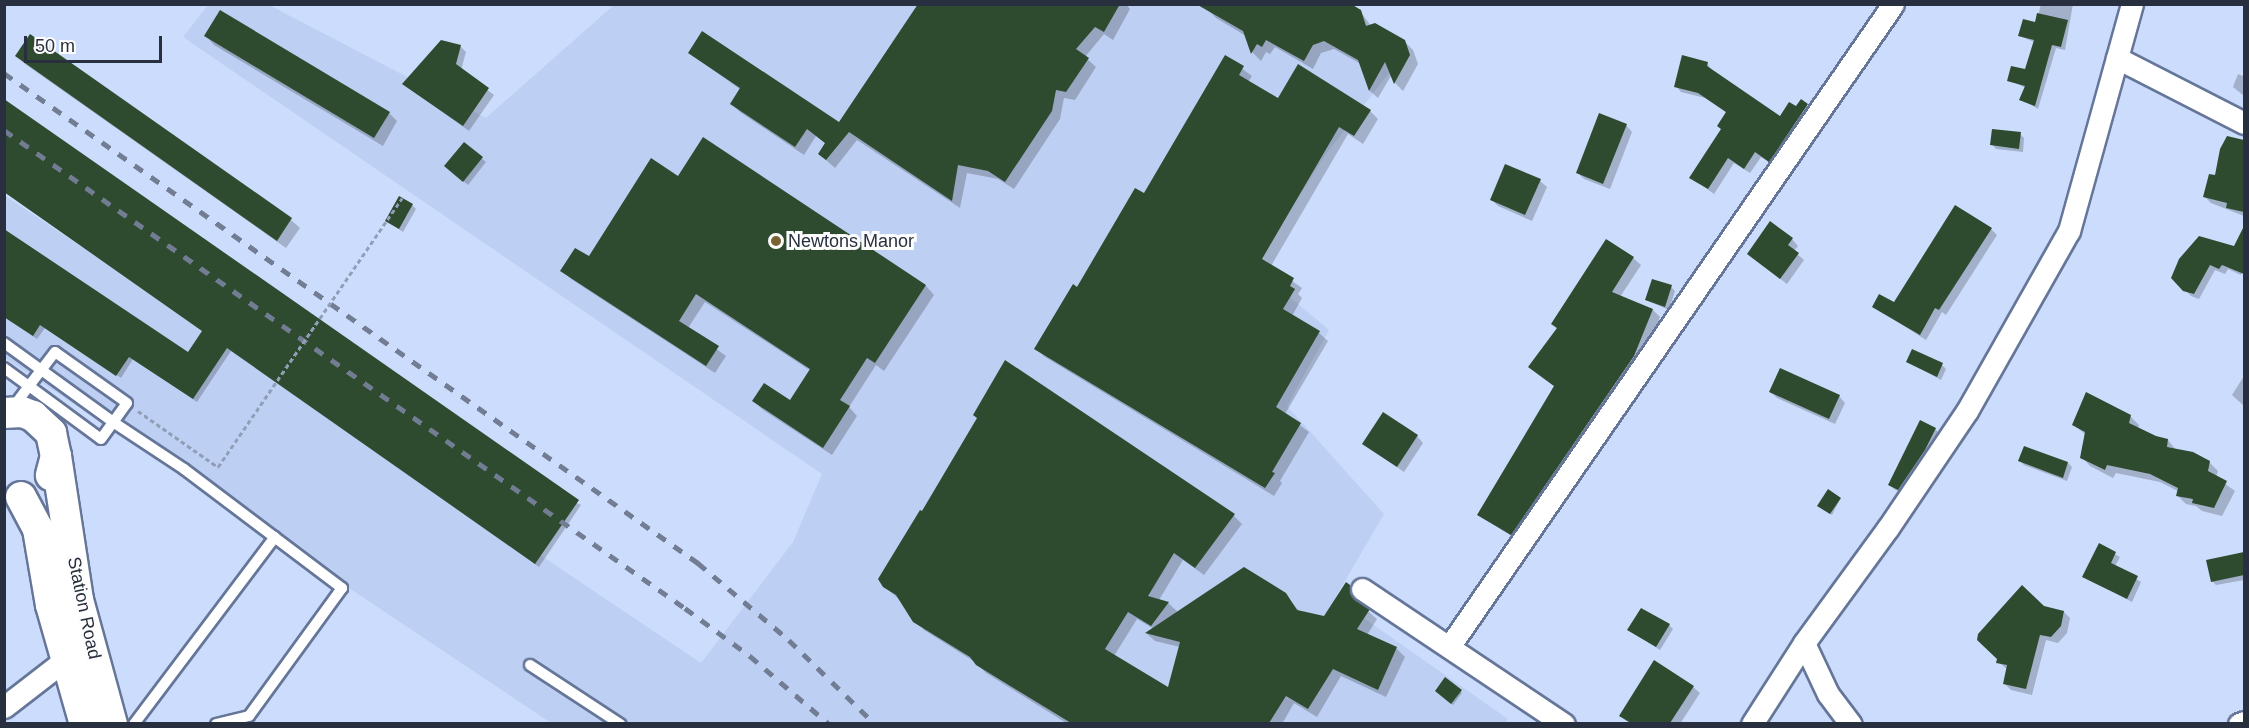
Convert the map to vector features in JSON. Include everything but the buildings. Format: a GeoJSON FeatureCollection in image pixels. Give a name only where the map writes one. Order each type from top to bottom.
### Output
{"type":"FeatureCollection","features":[{"type":"Feature","properties":{"kind":"street"},"geometry":{"type":"LineString","coordinates":[[1449,647],[1893,4]]}},
{"type":"Feature","properties":{"kind":"street"},"geometry":{"type":"LineString","coordinates":[[1752,723],[1804,643],[1888,528],[1967,411],[2069,231],[2132,4]]}},
{"type":"Feature","properties":{"kind":"street"},"geometry":{"type":"LineString","coordinates":[[2117,58],[2244,123]]}},
{"type":"Feature","properties":{"kind":"street","name":"Station Road"},"geometry":{"type":"LineString","coordinates":[[7,412],[22,412],[43,423],[56,444],[78,600],[112,723]]}},
{"type":"Feature","properties":{"kind":"street"},"geometry":{"type":"LineString","coordinates":[[13,497],[34,492],[46,483],[54,470],[57,456]]}},
{"type":"Feature","properties":{"kind":"street","name":"Station Road"},"geometry":{"type":"LineString","coordinates":[[13,497],[39,529],[51,605],[85,723]]}},
{"type":"Feature","properties":{"kind":"street"},"geometry":{"type":"LineString","coordinates":[[1362,589],[1564,723]]}},
{"type":"Feature","properties":{"kind":"street"},"geometry":{"type":"LineString","coordinates":[[1804,643],[1828,694],[1851,723]]}},
{"type":"Feature","properties":{"kind":"street"},"geometry":{"type":"LineString","coordinates":[[4,707],[66,659]]}},
{"type":"Feature","properties":{"kind":"street"},"geometry":{"type":"LineString","coordinates":[[2239,723],[2244,722]]}},
{"type":"Feature","properties":{"kind":"lane"},"geometry":{"type":"LineString","coordinates":[[4,343],[113,422],[184,469],[342,588],[249,716],[216,723]]}},
{"type":"Feature","properties":{"kind":"lane"},"geometry":{"type":"LineString","coordinates":[[4,368],[29,386],[101,439],[127,403],[55,352],[29,386],[7,412]]}},
{"type":"Feature","properties":{"kind":"lane"},"geometry":{"type":"LineString","coordinates":[[134,723],[275,537]]}},
{"type":"Feature","properties":{"kind":"lane"},"geometry":{"type":"LineString","coordinates":[[530,665],[620,723]]}},
{"type":"Feature","properties":{"kind":"path"},"geometry":{"type":"LineString","coordinates":[[127,403],[218,467],[402,198]]}},
{"type":"Feature","properties":{"kind":"shaded area"},"geometry":{"type":"Polygon","coordinates":[[[208,5],[269,5],[486,118],[614,5],[1342,5],[1403,55],[1326,154],[1254,267],[1329,330],[1287,406],[1384,514],[1335,598],[1508,719],[1505,724],[551,723],[5,358],[4,195],[701,663],[793,542],[822,474],[183,37],[208,5]]]}},
{"type":"Feature","properties":{"kind":"railway"},"geometry":{"type":"LineString","coordinates":[[4,73],[698,563],[789,640],[875,724]]}},
{"type":"Feature","properties":{"kind":"railway"},"geometry":{"type":"LineString","coordinates":[[4,130],[685,608],[750,656],[829,724]]}},
{"type":"Feature","properties":{"kind":"place","name":"Newtons Manor"},"geometry":{"type":"Point","coordinates":[776,241]}}]}
